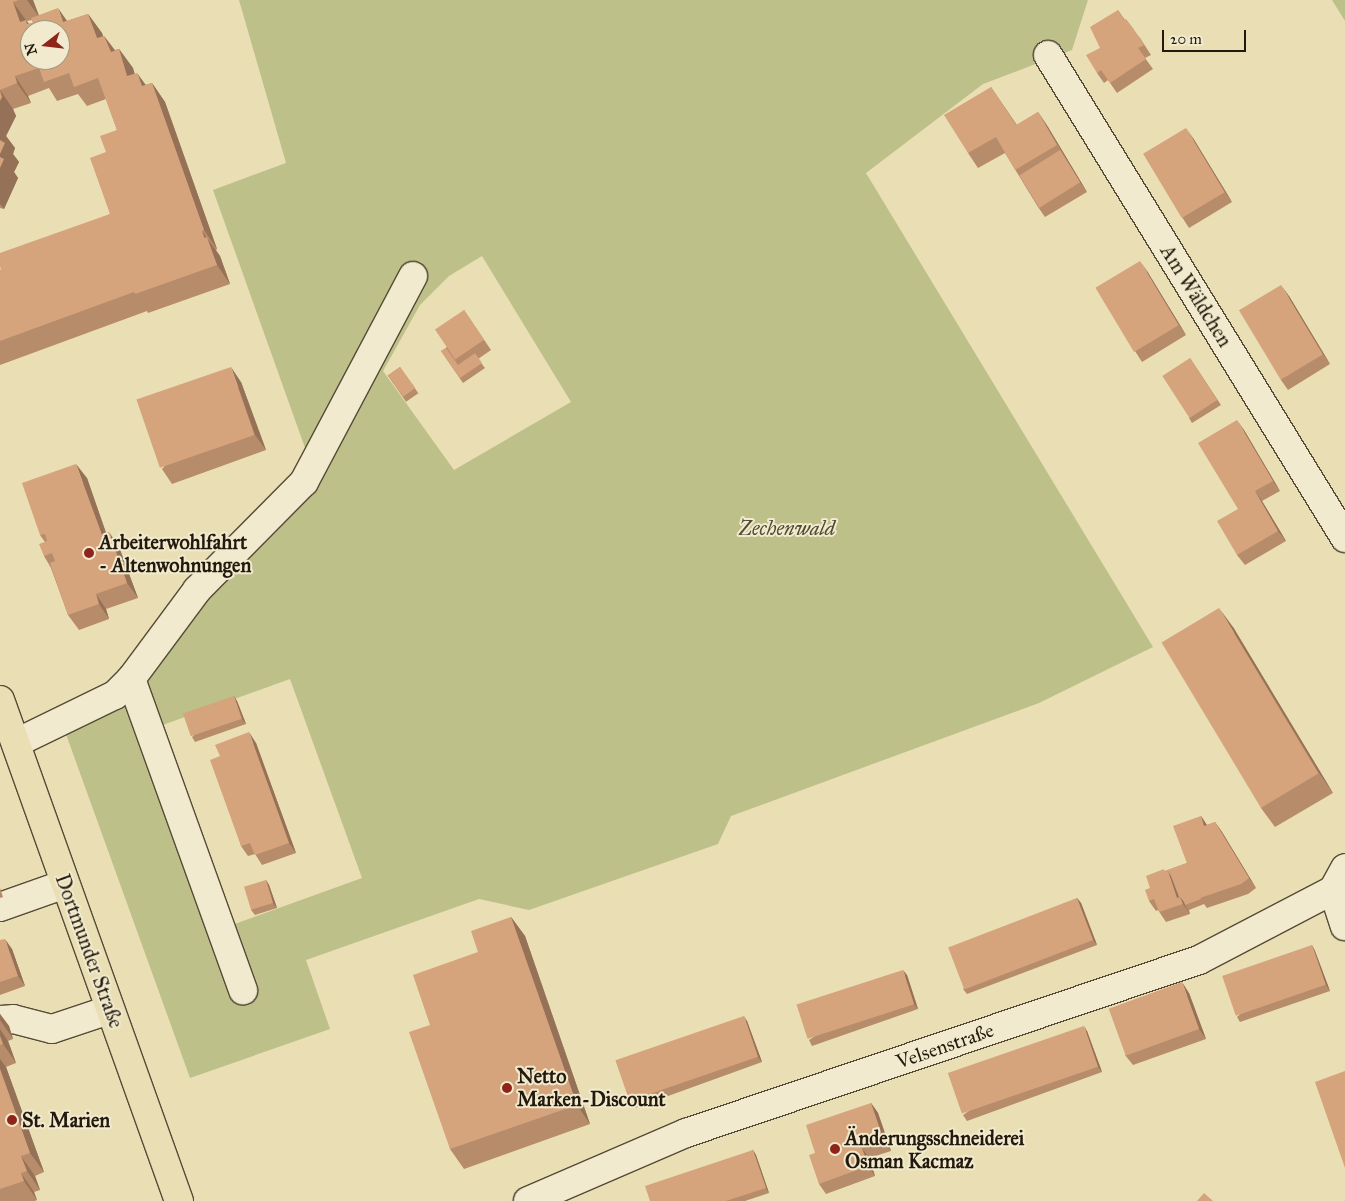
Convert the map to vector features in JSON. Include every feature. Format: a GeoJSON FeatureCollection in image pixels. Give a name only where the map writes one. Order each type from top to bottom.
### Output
{"type":"FeatureCollection","features":[{"type":"Feature","properties":{"kind":"main road","name":"Dortmunder Straße"},"geometry":{"type":"LineString","coordinates":[[0,700],[179,1201]]}},
{"type":"Feature","properties":{"kind":"street","name":"Am Wäldchen"},"geometry":{"type":"LineString","coordinates":[[1048,55],[1345,538]]}},
{"type":"Feature","properties":{"kind":"street"},"geometry":{"type":"LineString","coordinates":[[16,743],[115,695],[131,679],[197,590],[304,482],[413,276]]}},
{"type":"Feature","properties":{"kind":"street"},"geometry":{"type":"LineString","coordinates":[[131,679],[243,990]]}},
{"type":"Feature","properties":{"kind":"street"},"geometry":{"type":"LineString","coordinates":[[1339,879],[1345,926]]}},
{"type":"Feature","properties":{"kind":"street","name":"Velsenstraße"},"geometry":{"type":"LineString","coordinates":[[528,1201],[686,1133],[1199,960],[1339,879]]}},
{"type":"Feature","properties":{"kind":"street"},"geometry":{"type":"LineString","coordinates":[[0,907],[65,884]]}},
{"type":"Feature","properties":{"kind":"street"},"geometry":{"type":"LineString","coordinates":[[0,1020],[13,1020],[52,1029],[110,1010]]}},
{"type":"Feature","properties":{"kind":"green space","name":"Zechenwald"},"geometry":{"type":"Polygon","coordinates":[[[239,0],[1088,0],[1072,50],[983,84],[866,173],[1153,647],[1039,703],[731,816],[718,844],[529,910],[479,899],[306,960],[330,1029],[190,1078],[58,712],[103,693],[309,459],[213,190],[286,163],[239,0]],[[482,256],[449,276],[420,305],[383,371],[454,470],[571,402],[482,256]],[[290,679],[160,726],[232,925],[362,878],[290,679]]]}},
{"type":"Feature","properties":{"kind":"green space"},"geometry":{"type":"Polygon","coordinates":[[[1332,0],[1345,0],[1345,21],[1332,0]]]}},
{"type":"Feature","properties":{"kind":"building"},"geometry":{"type":"Polygon","coordinates":[[[0,0],[19,0],[13,2],[20,22],[20,70],[33,70],[15,76],[17,83],[0,90],[0,0]]]}},
{"type":"Feature","properties":{"kind":"building"},"geometry":{"type":"Polygon","coordinates":[[[58,8],[62,20],[32,20],[31,18],[58,8]]]}},
{"type":"Feature","properties":{"kind":"building"},"geometry":{"type":"Polygon","coordinates":[[[1118,10],[1144,45],[1138,48],[1146,59],[1110,83],[1101,70],[1097,73],[1086,55],[1100,48],[1090,27],[1118,10]]]}},
{"type":"Feature","properties":{"kind":"building"},"geometry":{"type":"Polygon","coordinates":[[[88,14],[97,38],[104,36],[111,52],[119,49],[127,76],[137,73],[142,86],[152,83],[204,230],[202,231],[204,238],[207,237],[217,265],[135,294],[134,292],[0,341],[0,253],[110,214],[90,158],[106,152],[100,136],[117,130],[98,78],[74,87],[69,73],[44,82],[40,70],[70,70],[69,20],[88,14]]]}},
{"type":"Feature","properties":{"kind":"building"},"geometry":{"type":"Polygon","coordinates":[[[991,87],[1016,125],[1038,112],[1057,145],[1015,170],[996,137],[968,153],[944,115],[991,87]]]}},
{"type":"Feature","properties":{"kind":"building"},"geometry":{"type":"Polygon","coordinates":[[[1186,128],[1225,192],[1182,218],[1143,154],[1186,128]]]}},
{"type":"Feature","properties":{"kind":"building"},"geometry":{"type":"Polygon","coordinates":[[[0,140],[5,143],[0,154],[0,140]]]}},
{"type":"Feature","properties":{"kind":"building"},"geometry":{"type":"Polygon","coordinates":[[[1060,150],[1080,182],[1039,208],[1019,175],[1060,150]]]}},
{"type":"Feature","properties":{"kind":"building"},"geometry":{"type":"Polygon","coordinates":[[[0,157],[4,159],[0,168],[0,157]]]}},
{"type":"Feature","properties":{"kind":"building"},"geometry":{"type":"Polygon","coordinates":[[[1140,261],[1179,325],[1134,352],[1095,288],[1140,261]]]}},
{"type":"Feature","properties":{"kind":"building"},"geometry":{"type":"Polygon","coordinates":[[[1281,285],[1323,354],[1281,380],[1239,310],[1281,285]]]}},
{"type":"Feature","properties":{"kind":"building"},"geometry":{"type":"Polygon","coordinates":[[[464,310],[484,340],[455,359],[435,330],[464,310]]]}},
{"type":"Feature","properties":{"kind":"building"},"geometry":{"type":"Polygon","coordinates":[[[446,348],[458,365],[475,353],[482,363],[460,378],[441,351],[446,348]]]}},
{"type":"Feature","properties":{"kind":"building"},"geometry":{"type":"Polygon","coordinates":[[[1190,358],[1217,400],[1190,418],[1162,376],[1190,358]]]}},
{"type":"Feature","properties":{"kind":"building"},"geometry":{"type":"Polygon","coordinates":[[[231,367],[254,435],[160,468],[136,400],[231,367]]]}},
{"type":"Feature","properties":{"kind":"building"},"geometry":{"type":"Polygon","coordinates":[[[400,367],[415,388],[403,397],[388,376],[400,367]]]}},
{"type":"Feature","properties":{"kind":"building"},"geometry":{"type":"Polygon","coordinates":[[[1237,420],[1273,481],[1255,491],[1278,531],[1237,555],[1217,521],[1238,509],[1198,443],[1237,420]]]}},
{"type":"Feature","properties":{"kind":"building","name":"Arbeiterwohlfahrt - Altenwohnungen"},"geometry":{"type":"Polygon","coordinates":[[[76,464],[102,535],[109,532],[127,583],[96,594],[99,604],[68,615],[50,563],[55,561],[52,553],[44,556],[39,544],[47,541],[45,534],[40,535],[22,483],[76,464]]]}},
{"type":"Feature","properties":{"kind":"building"},"geometry":{"type":"Polygon","coordinates":[[[1219,608],[1318,773],[1261,808],[1162,643],[1219,608]]]}},
{"type":"Feature","properties":{"kind":"building"},"geometry":{"type":"Polygon","coordinates":[[[234,696],[242,719],[191,736],[183,714],[234,696]]]}},
{"type":"Feature","properties":{"kind":"building"},"geometry":{"type":"Polygon","coordinates":[[[249,732],[289,843],[255,855],[250,843],[241,846],[210,760],[220,756],[215,745],[249,732]]]}},
{"type":"Feature","properties":{"kind":"building"},"geometry":{"type":"Polygon","coordinates":[[[1201,816],[1204,826],[1215,822],[1249,878],[1241,884],[1200,898],[1173,826],[1201,816]]]}},
{"type":"Feature","properties":{"kind":"building"},"geometry":{"type":"Polygon","coordinates":[[[1187,863],[1201,899],[1185,905],[1179,897],[1171,876],[1168,871],[1165,871],[1187,863]]]}},
{"type":"Feature","properties":{"kind":"building"},"geometry":{"type":"Polygon","coordinates":[[[1164,869],[1165,872],[1168,871],[1177,898],[1180,897],[1183,904],[1159,912],[1154,899],[1149,901],[1145,890],[1150,888],[1146,876],[1164,869]]]}},
{"type":"Feature","properties":{"kind":"building"},"geometry":{"type":"Polygon","coordinates":[[[266,880],[273,903],[251,910],[244,887],[266,880]]]}},
{"type":"Feature","properties":{"kind":"building"},"geometry":{"type":"Polygon","coordinates":[[[1077,898],[1093,940],[964,989],[948,947],[1077,898]]]}},
{"type":"Feature","properties":{"kind":"building","name":"Netto Marken-Discount"},"geometry":{"type":"Polygon","coordinates":[[[511,917],[577,1105],[450,1149],[409,1032],[430,1025],[413,975],[478,952],[471,931],[511,917]]]}},
{"type":"Feature","properties":{"kind":"building"},"geometry":{"type":"Polygon","coordinates":[[[5,939],[18,976],[0,982],[0,940],[5,939]]]}},
{"type":"Feature","properties":{"kind":"building"},"geometry":{"type":"Polygon","coordinates":[[[1312,945],[1326,985],[1236,1016],[1222,976],[1312,945]]]}},
{"type":"Feature","properties":{"kind":"building"},"geometry":{"type":"Polygon","coordinates":[[[903,970],[914,1004],[808,1039],[796,1005],[903,970]]]}},
{"type":"Feature","properties":{"kind":"building"},"geometry":{"type":"Polygon","coordinates":[[[1182,982],[1199,1029],[1126,1056],[1109,1009],[1182,982]]]}},
{"type":"Feature","properties":{"kind":"building"},"geometry":{"type":"Polygon","coordinates":[[[744,1016],[758,1057],[629,1101],[615,1060],[744,1016]]]}},
{"type":"Feature","properties":{"kind":"building"},"geometry":{"type":"Polygon","coordinates":[[[1084,1026],[1098,1067],[962,1114],[948,1073],[1084,1026]]]}},
{"type":"Feature","properties":{"kind":"building"},"geometry":{"type":"Polygon","coordinates":[[[0,1069],[30,1153],[21,1156],[27,1171],[21,1173],[24,1181],[0,1189],[0,1069]]]}},
{"type":"Feature","properties":{"kind":"building"},"geometry":{"type":"Polygon","coordinates":[[[1345,1071],[1345,1168],[1315,1082],[1345,1071]]]}},
{"type":"Feature","properties":{"kind":"building"},"geometry":{"type":"Polygon","coordinates":[[[871,1103],[884,1141],[862,1148],[868,1166],[819,1184],[809,1155],[815,1153],[806,1125],[871,1103]]]}},
{"type":"Feature","properties":{"kind":"building"},"geometry":{"type":"Polygon","coordinates":[[[753,1150],[766,1188],[726,1201],[650,1201],[645,1186],[753,1150]]]}},
{"type":"Feature","properties":{"kind":"building"},"geometry":{"type":"Polygon","coordinates":[[[1204,1193],[1213,1201],[1197,1201],[1204,1193]]]}},
{"type":"Feature","properties":{"kind":"place","name":"Arbeiterwohlfahrt - Altenwohnungen"},"geometry":{"type":"Point","coordinates":[89,553]}},
{"type":"Feature","properties":{"kind":"place","name":"Netto Marken-Discount"},"geometry":{"type":"Point","coordinates":[507,1088]}},
{"type":"Feature","properties":{"kind":"place","name":"St. Marien"},"geometry":{"type":"Point","coordinates":[12,1120]}},
{"type":"Feature","properties":{"kind":"place","name":"Änderungsschneiderei Osman Kacmaz"},"geometry":{"type":"Point","coordinates":[835,1149]}}]}
